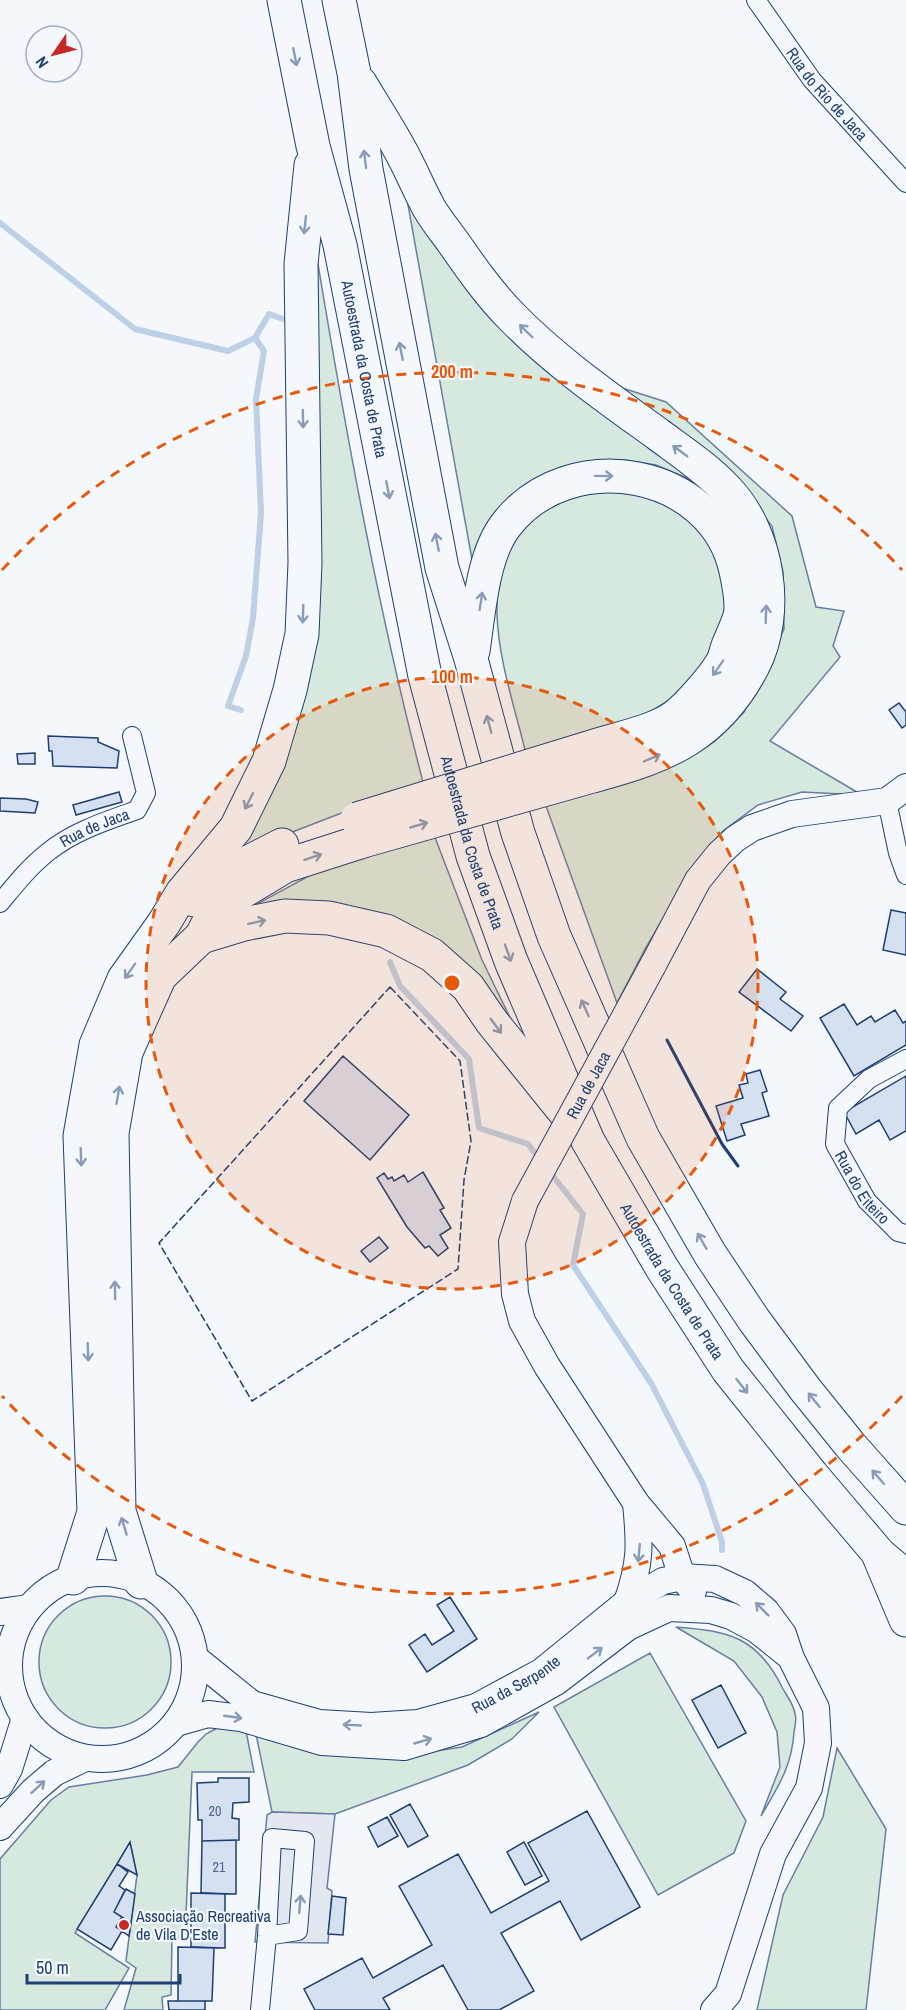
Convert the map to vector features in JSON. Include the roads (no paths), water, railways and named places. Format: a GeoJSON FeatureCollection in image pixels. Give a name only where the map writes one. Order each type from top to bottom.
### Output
{"type":"FeatureCollection","features":[{"type":"Feature","properties":{"kind":"highway","name":"Autoestrada da Costa de Prata"},"geometry":{"type":"LineString","coordinates":[[284,0],[313,146],[340,245],[425,675],[473,856],[511,961],[588,1141],[662,1268],[728,1370],[879,1554],[906,1577]]}},
{"type":"Feature","properties":{"kind":"highway"},"geometry":{"type":"LineString","coordinates":[[339,0],[354,73],[368,180],[442,568],[471,658],[518,833],[554,936],[643,1138],[710,1254],[754,1320],[844,1438],[906,1508]]}},
{"type":"Feature","properties":{"kind":"highway"},"geometry":{"type":"LineString","coordinates":[[354,73],[400,148],[429,209],[510,315],[554,357],[698,464],[727,489],[748,519],[762,553],[767,589],[766,622],[761,650],[742,686],[711,723],[676,748],[640,764],[592,761]]}},
{"type":"Feature","properties":{"kind":"highway"},"geometry":{"type":"LineString","coordinates":[[73,1578],[94,1512],[80,1136],[96,1044],[124,979],[164,924],[182,893],[236,828],[269,761],[290,690],[302,634],[305,563],[301,264],[313,146]]}},
{"type":"Feature","properties":{"kind":"highway"},"geometry":{"type":"LineString","coordinates":[[164,924],[235,869],[282,845],[360,830],[592,761],[650,728],[670,720],[689,703],[722,663],[740,615],[739,585],[734,559],[717,527],[696,505],[668,488],[636,478],[597,475],[567,481],[545,490],[505,525],[488,560],[471,658]]}},
{"type":"Feature","properties":{"kind":"highway"},"geometry":{"type":"LineString","coordinates":[[141,1582],[119,1510],[112,1133],[126,1052],[160,976],[201,937],[217,907],[285,866],[360,830]]}},
{"type":"Feature","properties":{"kind":"highway"},"geometry":{"type":"LineString","coordinates":[[201,937],[285,916],[329,918],[386,931],[432,955],[468,987],[513,1048],[588,1141]]}},
{"type":"Feature","properties":{"kind":"highway"},"geometry":{"type":"LineString","coordinates":[[879,1554],[906,1620]]}},
{"type":"Feature","properties":{"kind":"main road","name":"Rua de Jaca"},"geometry":{"type":"LineString","coordinates":[[711,1610],[682,1577],[672,1546],[636,1503],[547,1366],[522,1321],[515,1294],[512,1242],[525,1201],[698,880],[719,854],[735,838],[752,828],[792,814],[896,794]]}},
{"type":"Feature","properties":{"kind":"main road","name":"Rua de Jaca"},"geometry":{"type":"LineString","coordinates":[[627,1602],[636,1578],[640,1548],[636,1503]]}},
{"type":"Feature","properties":{"kind":"main road"},"geometry":{"type":"LineString","coordinates":[[96,1573],[119,1575],[141,1582],[162,1595],[178,1613],[189,1634],[195,1658],[194,1681],[187,1703],[176,1724],[157,1742],[135,1754],[110,1759],[85,1758],[67,1753],[36,1732],[25,1718],[11,1687],[4,1665],[17,1627],[29,1608],[48,1590],[73,1578],[96,1573]]}},
{"type":"Feature","properties":{"kind":"main road"},"geometry":{"type":"LineString","coordinates":[[669,1608],[682,1577]]}},
{"type":"Feature","properties":{"kind":"main road","name":"Rua da Serpente"},"geometry":{"type":"LineString","coordinates":[[195,1658],[252,1704],[319,1723],[371,1726],[418,1723],[476,1707],[541,1672],[627,1602],[663,1581],[682,1577],[715,1579],[745,1593],[766,1611],[783,1634],[791,1658],[816,1708],[818,1743],[809,1788],[773,1854],[724,2005]]}},
{"type":"Feature","properties":{"kind":"main road"},"geometry":{"type":"LineString","coordinates":[[0,1612],[29,1608]]}},
{"type":"Feature","properties":{"kind":"main road","name":"Rua da Serpente"},"geometry":{"type":"LineString","coordinates":[[176,1724],[208,1714],[241,1718],[322,1742],[404,1747],[481,1724],[556,1682],[628,1627],[669,1608],[711,1610],[731,1616],[757,1630],[791,1658]]}},
{"type":"Feature","properties":{"kind":"main road"},"geometry":{"type":"LineString","coordinates":[[0,1785],[9,1769],[25,1718]]}},
{"type":"Feature","properties":{"kind":"main road"},"geometry":{"type":"LineString","coordinates":[[0,1827],[33,1791],[54,1773],[85,1758]]}},
{"type":"Feature","properties":{"kind":"street","name":"Rua do Rio de Jaca"},"geometry":{"type":"LineString","coordinates":[[756,0],[812,80],[906,183]]}},
{"type":"Feature","properties":{"kind":"street","name":"Rua de Jaca"},"geometry":{"type":"LineString","coordinates":[[0,903],[27,870],[49,851],[87,828],[137,810],[146,793],[132,736]]}},
{"type":"Feature","properties":{"kind":"street"},"geometry":{"type":"LineString","coordinates":[[896,794],[898,853],[906,875]]}},
{"type":"Feature","properties":{"kind":"street","name":"Rua do Eiteiro"},"geometry":{"type":"LineString","coordinates":[[906,1059],[869,1079],[838,1108],[835,1144],[867,1201],[898,1232],[906,1234]]}},
{"type":"Feature","properties":{"kind":"street"},"geometry":{"type":"LineString","coordinates":[[260,2010],[267,1936],[272,1838],[305,1841],[298,1931],[267,1936]]}},
{"type":"Feature","properties":{"kind":"waterway"},"geometry":{"type":"LineString","coordinates":[[0,223],[135,329],[228,351],[255,338],[269,314],[283,319]]}},
{"type":"Feature","properties":{"kind":"waterway"},"geometry":{"type":"LineString","coordinates":[[241,710],[228,706],[246,656],[253,618],[261,513],[256,399],[264,351],[255,338]]}},
{"type":"Feature","properties":{"kind":"waterway"},"geometry":{"type":"LineString","coordinates":[[390,962],[400,986],[469,1059],[479,1128],[528,1144],[540,1160]]}},
{"type":"Feature","properties":{"kind":"waterway"},"geometry":{"type":"LineString","coordinates":[[548,1170],[583,1214],[573,1265],[651,1383],[703,1484],[722,1542],[722,1550]]}},
{"type":"Feature","properties":{"kind":"place","name":"Associação Recreativa de Vila D'Este"},"geometry":{"type":"Point","coordinates":[124,1925]}}]}
